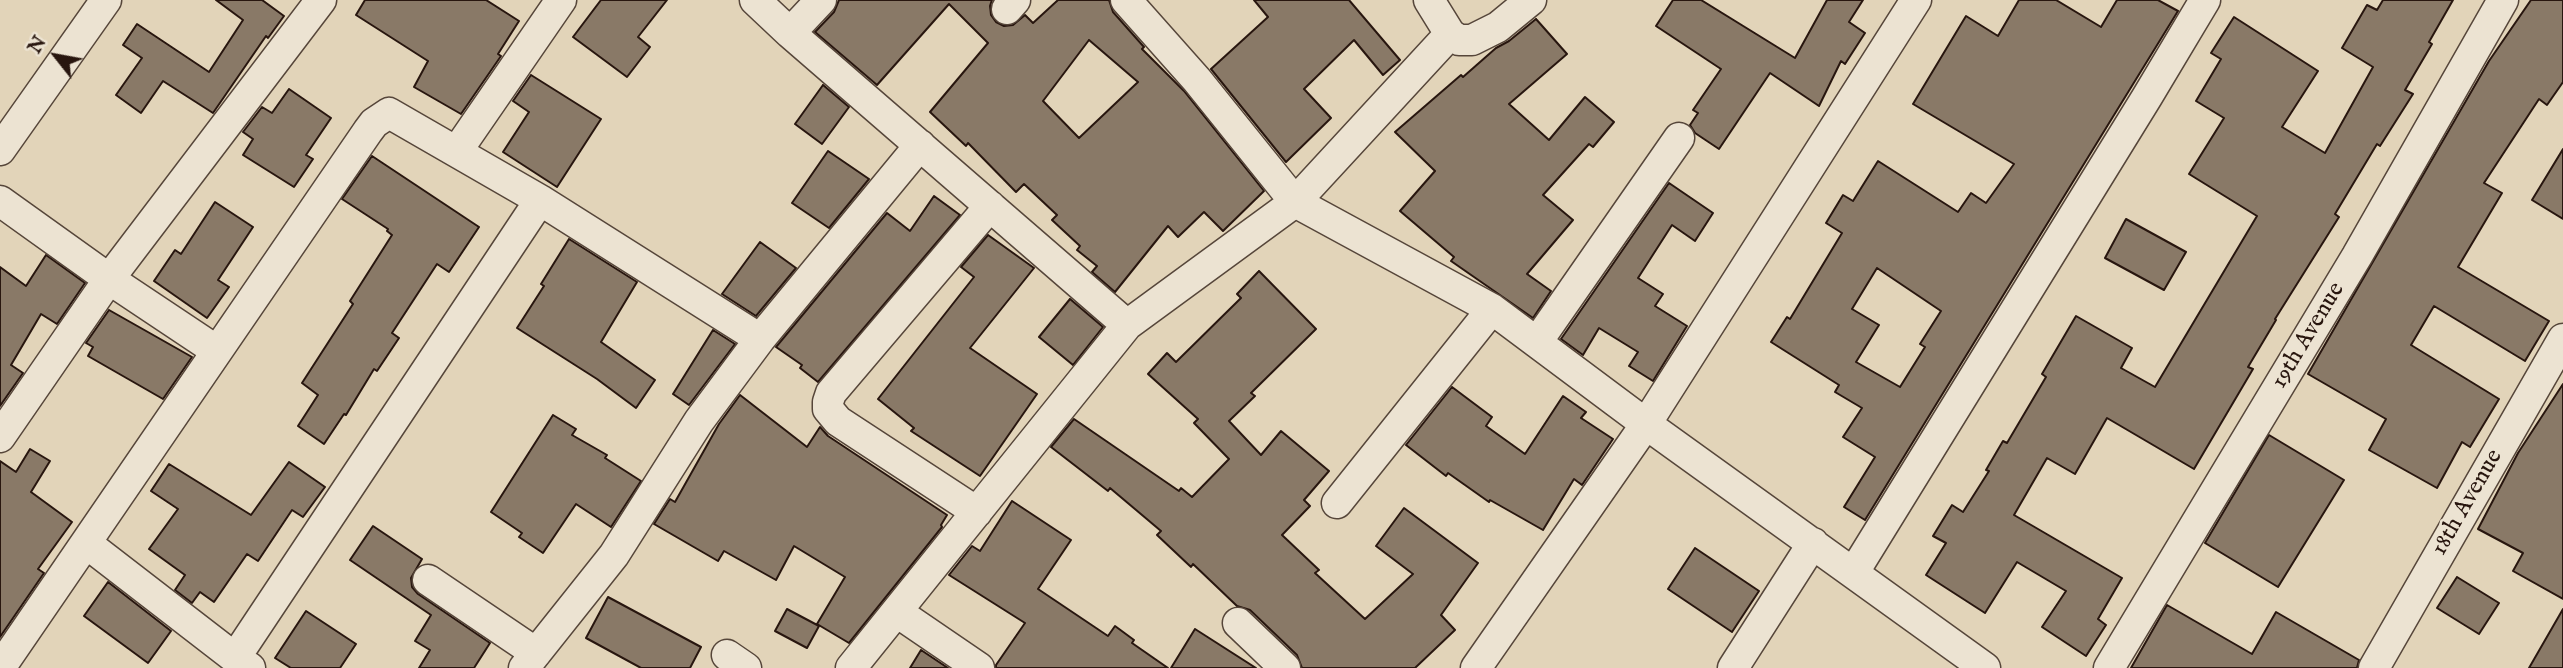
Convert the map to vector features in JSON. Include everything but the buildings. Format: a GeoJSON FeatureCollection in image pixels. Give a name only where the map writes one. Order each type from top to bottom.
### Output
{"type":"FeatureCollection","features":[{"type":"Feature","properties":{"kind":"street"},"geometry":{"type":"LineString","coordinates":[[0,150],[106,0]]}},
{"type":"Feature","properties":{"kind":"street"},"geometry":{"type":"LineString","coordinates":[[0,437],[109,279],[321,0]]}},
{"type":"Feature","properties":{"kind":"street"},"geometry":{"type":"LineString","coordinates":[[457,151],[561,0]]}},
{"type":"Feature","properties":{"kind":"street"},"geometry":{"type":"LineString","coordinates":[[755,0],[1127,324]]}},
{"type":"Feature","properties":{"kind":"street"},"geometry":{"type":"LineString","coordinates":[[790,33],[821,0]]}},
{"type":"Feature","properties":{"kind":"street"},"geometry":{"type":"LineString","coordinates":[[1126,0],[1197,80],[1295,202],[1492,309],[1646,424],[1985,668]]}},
{"type":"Feature","properties":{"kind":"street"},"geometry":{"type":"LineString","coordinates":[[1429,0],[1450,34],[1459,40],[1484,36],[1531,0]]}},
{"type":"Feature","properties":{"kind":"street"},"geometry":{"type":"LineString","coordinates":[[1476,668],[1646,424],[1916,0]]}},
{"type":"Feature","properties":{"kind":"street"},"geometry":{"type":"LineString","coordinates":[[1854,572],[2205,0]]}},
{"type":"Feature","properties":{"kind":"street","name":"19th Avenue"},"geometry":{"type":"LineString","coordinates":[[2109,668],[2357,256],[2503,0]]}},
{"type":"Feature","properties":{"kind":"street"},"geometry":{"type":"LineString","coordinates":[[851,668],[1127,324],[1295,202],[1450,34]]}},
{"type":"Feature","properties":{"kind":"street"},"geometry":{"type":"LineString","coordinates":[[0,668],[374,123],[389,113],[395,114],[540,200],[760,339]]}},
{"type":"Feature","properties":{"kind":"street"},"geometry":{"type":"LineString","coordinates":[[1537,342],[1679,138]]}},
{"type":"Feature","properties":{"kind":"street"},"geometry":{"type":"LineString","coordinates":[[428,580],[530,660],[614,555],[699,421],[760,339],[920,145]]}},
{"type":"Feature","properties":{"kind":"street"},"geometry":{"type":"LineString","coordinates":[[86,543],[243,663],[540,200]]}},
{"type":"Feature","properties":{"kind":"street"},"geometry":{"type":"LineString","coordinates":[[0,201],[109,279],[217,351]]}},
{"type":"Feature","properties":{"kind":"street"},"geometry":{"type":"LineString","coordinates":[[977,512],[838,421],[828,409],[831,393],[990,206]]}},
{"type":"Feature","properties":{"kind":"street"},"geometry":{"type":"LineString","coordinates":[[1336,503],[1492,309]]}},
{"type":"Feature","properties":{"kind":"street","name":"18th Avenue"},"geometry":{"type":"LineString","coordinates":[[2374,668],[2563,339]]}},
{"type":"Feature","properties":{"kind":"street"},"geometry":{"type":"LineString","coordinates":[[1733,668],[1813,543]]}},
{"type":"Feature","properties":{"kind":"street"},"geometry":{"type":"LineString","coordinates":[[897,612],[979,668]]}},
{"type":"Feature","properties":{"kind":"street"},"geometry":{"type":"LineString","coordinates":[[1238,623],[1285,668]]}}]}
